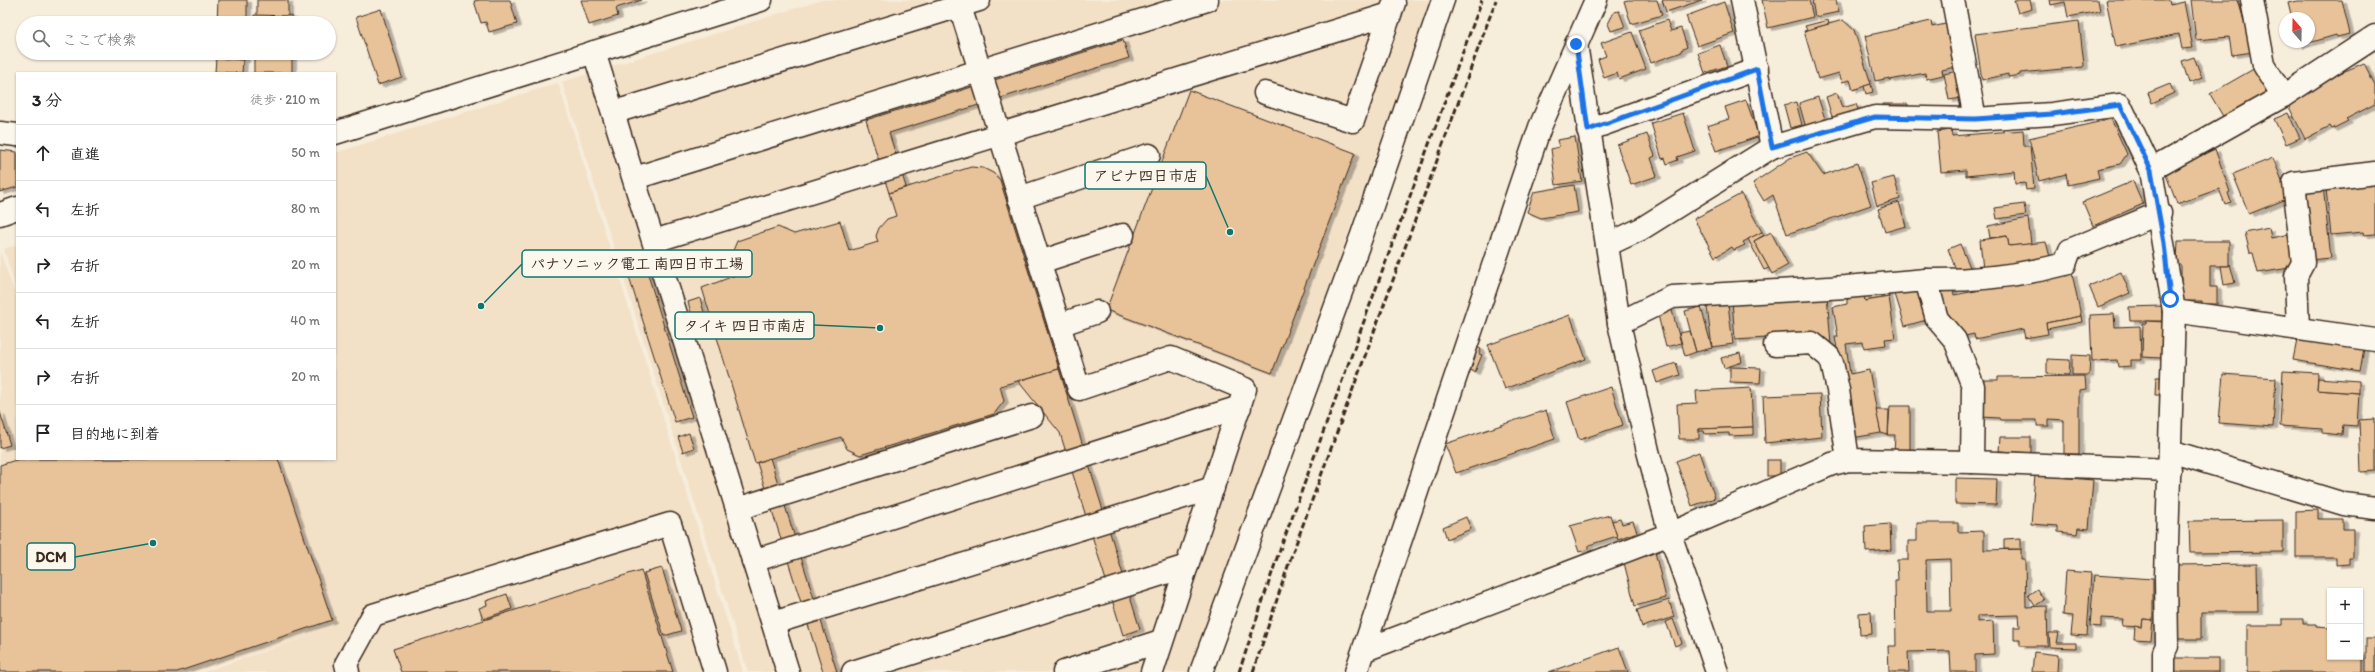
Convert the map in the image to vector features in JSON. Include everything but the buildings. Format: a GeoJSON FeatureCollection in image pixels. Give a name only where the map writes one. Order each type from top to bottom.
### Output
{"type":"FeatureCollection","features":[{"type":"Feature","properties":{"kind":"street"},"geometry":{"type":"LineString","coordinates":[[336,133],[761,0]]}},
{"type":"Feature","properties":{"kind":"street"},"geometry":{"type":"LineString","coordinates":[[635,178],[1207,0]]}},
{"type":"Feature","properties":{"kind":"street"},"geometry":{"type":"LineString","coordinates":[[1201,672],[1362,235],[1443,0]]}},
{"type":"Feature","properties":{"kind":"street"},"geometry":{"type":"LineString","coordinates":[[1356,672],[1365,650],[1540,127],[1596,0]]}},
{"type":"Feature","properties":{"kind":"street"},"geometry":{"type":"LineString","coordinates":[[1742,0],[1772,147]]}},
{"type":"Feature","properties":{"kind":"street"},"geometry":{"type":"LineString","coordinates":[[1953,0],[1975,119]]}},
{"type":"Feature","properties":{"kind":"street"},"geometry":{"type":"LineString","coordinates":[[2252,0],[2264,64],[2283,96]]}},
{"type":"Feature","properties":{"kind":"street"},"geometry":{"type":"LineString","coordinates":[[614,112],[966,2],[980,70],[1079,389],[1171,358],[1246,389],[1161,641],[1152,672]]}},
{"type":"Feature","properties":{"kind":"street"},"geometry":{"type":"LineString","coordinates":[[1265,93],[1353,121],[1393,7]]}},
{"type":"Feature","properties":{"kind":"street"},"geometry":{"type":"LineString","coordinates":[[654,241],[1000,135],[1393,7]]}},
{"type":"Feature","properties":{"kind":"street"},"geometry":{"type":"LineString","coordinates":[[1576,44],[1588,130],[1619,323],[1648,451],[1670,534],[1717,672]]}},
{"type":"Feature","properties":{"kind":"street"},"geometry":{"type":"LineString","coordinates":[[2151,170],[2372,44]]}},
{"type":"Feature","properties":{"kind":"street"},"geometry":{"type":"LineString","coordinates":[[594,52],[635,178],[788,672]]}},
{"type":"Feature","properties":{"kind":"street"},"geometry":{"type":"LineString","coordinates":[[1588,130],[1757,69]]}},
{"type":"Feature","properties":{"kind":"street"},"geometry":{"type":"LineString","coordinates":[[1607,245],[1641,229],[1772,147],[1875,117],[1975,119],[2052,114],[2120,105],[2151,170],[2160,213],[2174,311],[2166,578],[2167,646],[2164,652],[2164,672]]}},
{"type":"Feature","properties":{"kind":"street"},"geometry":{"type":"LineString","coordinates":[[0,133],[16,135]]}},
{"type":"Feature","properties":{"kind":"street"},"geometry":{"type":"LineString","coordinates":[[1020,198],[1149,155]]}},
{"type":"Feature","properties":{"kind":"street"},"geometry":{"type":"LineString","coordinates":[[2298,329],[2296,276],[2303,263],[2294,183],[2375,172]]}},
{"type":"Feature","properties":{"kind":"street"},"geometry":{"type":"LineString","coordinates":[[0,214],[16,208]]}},
{"type":"Feature","properties":{"kind":"street"},"geometry":{"type":"LineString","coordinates":[[1619,323],[1672,297],[1846,287],[1926,280],[1966,281],[2038,271],[2065,264],[2070,250],[2160,213]]}},
{"type":"Feature","properties":{"kind":"street"},"geometry":{"type":"LineString","coordinates":[[1040,262],[1123,236]]}},
{"type":"Feature","properties":{"kind":"street"},"geometry":{"type":"LineString","coordinates":[[1926,280],[1937,319],[1955,340],[1973,386],[1972,462]]}},
{"type":"Feature","properties":{"kind":"street"},"geometry":{"type":"LineString","coordinates":[[2174,311],[2375,340]]}},
{"type":"Feature","properties":{"kind":"street"},"geometry":{"type":"LineString","coordinates":[[1059,325],[1097,312]]}},
{"type":"Feature","properties":{"kind":"street"},"geometry":{"type":"LineString","coordinates":[[1775,345],[1812,343],[1829,357],[1838,390],[1848,460]]}},
{"type":"Feature","properties":{"kind":"street"},"geometry":{"type":"LineString","coordinates":[[753,561],[1240,407]]}},
{"type":"Feature","properties":{"kind":"street"},"geometry":{"type":"LineString","coordinates":[[737,509],[1032,416]]}},
{"type":"Feature","properties":{"kind":"street"},"geometry":{"type":"LineString","coordinates":[[1365,650],[1670,534],[1832,464],[1848,460],[1972,462],[2170,460],[2344,504],[2375,508]]}},
{"type":"Feature","properties":{"kind":"street"},"geometry":{"type":"LineString","coordinates":[[773,623],[1213,488]]}},
{"type":"Feature","properties":{"kind":"street"},"geometry":{"type":"LineString","coordinates":[[348,672],[346,664],[373,615],[670,524],[715,672]]}},
{"type":"Feature","properties":{"kind":"street"},"geometry":{"type":"LineString","coordinates":[[853,672],[1187,566]]}},
{"type":"Feature","properties":{"kind":"street"},"geometry":{"type":"LineString","coordinates":[[1064,672],[1161,641]]}},
{"type":"Feature","properties":{"kind":"shaded area"},"geometry":{"type":"Polygon","coordinates":[[[822,0],[1430,0],[1194,672],[748,672],[562,82],[822,0]]]}},
{"type":"Feature","properties":{"kind":"shaded area"},"geometry":{"type":"Polygon","coordinates":[[[558,83],[743,672],[203,672],[324,631],[194,672],[0,672],[0,252],[16,296],[16,460],[336,460],[336,153],[558,83]]]}},
{"type":"Feature","properties":{"kind":"shaded area"},"geometry":{"type":"Polygon","coordinates":[[[16,245],[16,289],[4,249],[16,245]]]}},
{"type":"Feature","properties":{"kind":"railway"},"geometry":{"type":"LineString","coordinates":[[1239,672],[1277,558],[1482,0]]}},
{"type":"Feature","properties":{"kind":"railway"},"geometry":{"type":"LineString","coordinates":[[1253,672],[1290,560],[1496,0]]}},
{"type":"Feature","properties":{"kind":"place","name":"アピナ四日市店"},"geometry":{"type":"Point","coordinates":[1230,232]}},
{"type":"Feature","properties":{"kind":"place","name":"パナソニック電工 南四日市工場"},"geometry":{"type":"Point","coordinates":[481,306]}},
{"type":"Feature","properties":{"kind":"place","name":"タイキ 四日市南店"},"geometry":{"type":"Point","coordinates":[880,328]}},
{"type":"Feature","properties":{"kind":"place","name":"DCM"},"geometry":{"type":"Point","coordinates":[153,543]}},
{"type":"Feature","properties":{"kind":"route"},"geometry":{"type":"LineString","coordinates":[[1576,44],[1588,130],[1757,69],[1772,147],[1875,117],[1931,120],[1975,119],[2052,114],[2120,105],[2151,170],[2160,213],[2170,299]]}}]}
